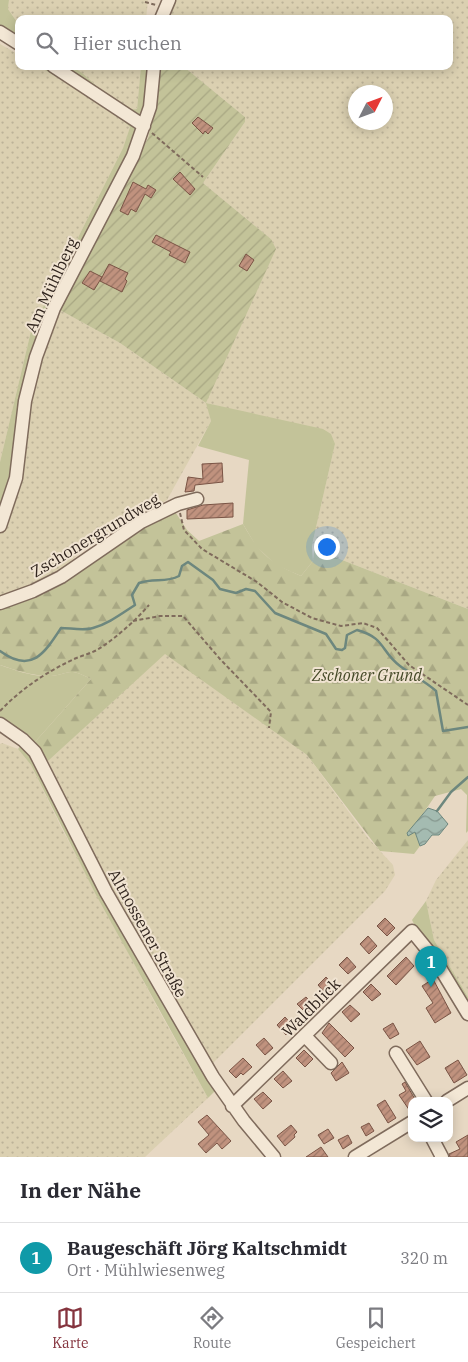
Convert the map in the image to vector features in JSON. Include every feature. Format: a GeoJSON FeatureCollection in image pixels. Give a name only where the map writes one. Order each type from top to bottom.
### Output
{"type":"FeatureCollection","features":[{"type":"Feature","properties":{"kind":"street"},"geometry":{"type":"LineString","coordinates":[[163,15],[169,0]]}},
{"type":"Feature","properties":{"kind":"street"},"geometry":{"type":"LineString","coordinates":[[0,32],[15,41]]}},
{"type":"Feature","properties":{"kind":"street"},"geometry":{"type":"LineString","coordinates":[[58,70],[144,126]]}},
{"type":"Feature","properties":{"kind":"street","name":"Am Mühlberg"},"geometry":{"type":"LineString","coordinates":[[0,526],[16,478],[26,401],[42,341],[54,308],[133,156],[150,107],[154,70]]}},
{"type":"Feature","properties":{"kind":"street","name":"Zschonergrundweg"},"geometry":{"type":"LineString","coordinates":[[0,603],[33,591],[61,577],[141,522],[178,504],[197,499]]}},
{"type":"Feature","properties":{"kind":"street","name":"Altnossener Straße"},"geometry":{"type":"LineString","coordinates":[[0,724],[23,740],[35,752],[106,892],[212,1077],[232,1106],[274,1157]]}},
{"type":"Feature","properties":{"kind":"street","name":"Waldblick"},"geometry":{"type":"LineString","coordinates":[[232,1106],[412,931],[434,958],[468,1014]]}},
{"type":"Feature","properties":{"kind":"street"},"geometry":{"type":"LineString","coordinates":[[305,1036],[331,1063]]}},
{"type":"Feature","properties":{"kind":"street"},"geometry":{"type":"LineString","coordinates":[[396,1053],[424,1097]]}},
{"type":"Feature","properties":{"kind":"street"},"geometry":{"type":"LineString","coordinates":[[453,1097],[468,1088]]}},
{"type":"Feature","properties":{"kind":"street"},"geometry":{"type":"LineString","coordinates":[[354,1157],[408,1124]]}},
{"type":"Feature","properties":{"kind":"street"},"geometry":{"type":"LineString","coordinates":[[434,1142],[442,1157]]}},
{"type":"Feature","properties":{"kind":"path"},"geometry":{"type":"LineString","coordinates":[[144,126],[203,177]]}},
{"type":"Feature","properties":{"kind":"path"},"geometry":{"type":"LineString","coordinates":[[178,504],[184,530],[202,549],[257,582],[282,602],[312,618],[341,626],[363,623],[377,628],[409,665],[468,705]]}},
{"type":"Feature","properties":{"kind":"path"},"geometry":{"type":"LineString","coordinates":[[0,711],[13,697],[36,680],[73,659],[96,650],[133,621],[149,604]]}},
{"type":"Feature","properties":{"kind":"path"},"geometry":{"type":"LineString","coordinates":[[133,621],[160,616],[184,616],[220,659],[271,712],[269,728]]}},
{"type":"Feature","properties":{"kind":"shaded area"},"geometry":{"type":"Polygon","coordinates":[[[9,0],[148,0],[146,15],[15,15],[15,19],[8,9],[9,0]]]}},
{"type":"Feature","properties":{"kind":"shaded area"},"geometry":{"type":"Polygon","coordinates":[[[173,0],[468,0],[468,609],[314,549],[312,545],[335,444],[207,403],[211,421],[167,500],[87,546],[59,572],[0,598],[0,534],[34,381],[58,309],[120,343],[206,403],[271,239],[203,183],[245,122],[245,117],[188,70],[453,70],[453,15],[167,15],[173,0]]]}},
{"type":"Feature","properties":{"kind":"shaded area"},"geometry":{"type":"Polygon","coordinates":[[[0,44],[15,53],[15,70],[45,70],[109,108],[130,127],[123,148],[31,331],[0,462],[0,44]]]}},
{"type":"Feature","properties":{"kind":"shaded area"},"geometry":{"type":"Polygon","coordinates":[[[77,70],[141,70],[137,109],[132,110],[120,104],[77,70]]]}},
{"type":"Feature","properties":{"kind":"shaded area"},"geometry":{"type":"Polygon","coordinates":[[[165,653],[307,755],[368,838],[393,865],[395,875],[385,891],[211,1065],[99,865],[48,761],[165,653]]]}},
{"type":"Feature","properties":{"kind":"shaded area"},"geometry":{"type":"Polygon","coordinates":[[[0,744],[18,749],[31,765],[62,829],[208,1098],[145,1157],[0,1157],[0,744]]]}},
{"type":"Feature","properties":{"kind":"shaded area"},"geometry":{"type":"Polygon","coordinates":[[[468,840],[468,997],[434,940],[426,901],[436,880],[468,840]]]}},
{"type":"Feature","properties":{"kind":"green space"},"geometry":{"type":"Polygon","coordinates":[[[0,0],[9,0],[8,9],[15,19],[15,38],[0,29],[0,0]]]}},
{"type":"Feature","properties":{"kind":"green space"},"geometry":{"type":"Polygon","coordinates":[[[45,70],[53,70],[135,123],[139,131],[49,308],[0,517],[0,462],[31,331],[123,148],[130,127],[109,108],[45,70]]]}},
{"type":"Feature","properties":{"kind":"green space"},"geometry":{"type":"Polygon","coordinates":[[[63,70],[79,71],[119,104],[63,70]]]}},
{"type":"Feature","properties":{"kind":"green space"},"geometry":{"type":"Polygon","coordinates":[[[141,70],[150,70],[142,118],[121,105],[129,109],[137,109],[141,70]]]}},
{"type":"Feature","properties":{"kind":"green space"},"geometry":{"type":"Polygon","coordinates":[[[161,70],[188,70],[245,117],[245,122],[203,183],[271,239],[276,249],[206,403],[120,343],[58,309],[148,138],[157,102],[161,70]]]}},
{"type":"Feature","properties":{"kind":"green space"},"geometry":{"type":"Polygon","coordinates":[[[206,403],[323,429],[331,434],[335,444],[312,545],[313,561],[301,576],[276,565],[256,546],[243,524],[249,460],[198,446],[211,421],[206,403]]]}},
{"type":"Feature","properties":{"kind":"green space","name":"Zschoner Grund"},"geometry":{"type":"Polygon","coordinates":[[[174,510],[187,530],[199,541],[243,524],[266,556],[301,576],[313,561],[314,549],[468,609],[468,831],[466,833],[467,795],[461,789],[435,796],[416,824],[407,833],[415,832],[420,846],[414,854],[380,851],[307,755],[165,654],[48,761],[35,742],[91,679],[72,672],[54,676],[34,675],[0,665],[0,608],[174,510]]]}},
{"type":"Feature","properties":{"kind":"green space"},"geometry":{"type":"Polygon","coordinates":[[[0,665],[34,675],[54,676],[72,672],[91,679],[35,742],[0,717],[0,665]]]}},
{"type":"Feature","properties":{"kind":"green space"},"geometry":{"type":"Polygon","coordinates":[[[21,745],[30,752],[216,1090],[208,1098],[95,893],[31,765],[18,749],[21,745]]]}},
{"type":"Feature","properties":{"kind":"green space"},"geometry":{"type":"Polygon","coordinates":[[[426,901],[434,940],[468,997],[468,1010],[421,938],[412,920],[426,901]]]}},
{"type":"Feature","properties":{"kind":"water"},"geometry":{"type":"Polygon","coordinates":[[[428,808],[437,811],[448,824],[439,835],[432,835],[425,844],[420,846],[415,832],[408,836],[407,833],[428,808]]]}},
{"type":"Feature","properties":{"kind":"building"},"geometry":{"type":"Polygon","coordinates":[[[198,117],[213,128],[208,134],[205,131],[203,134],[192,123],[198,117]]]}},
{"type":"Feature","properties":{"kind":"building"},"geometry":{"type":"Polygon","coordinates":[[[180,172],[195,189],[190,195],[173,179],[180,172]]]}},
{"type":"Feature","properties":{"kind":"building"},"geometry":{"type":"Polygon","coordinates":[[[133,182],[146,189],[148,185],[156,190],[151,198],[145,194],[136,212],[131,209],[128,215],[120,211],[133,182]]]}},
{"type":"Feature","properties":{"kind":"building"},"geometry":{"type":"Polygon","coordinates":[[[156,235],[190,252],[185,263],[169,255],[171,252],[152,242],[156,235]]]}},
{"type":"Feature","properties":{"kind":"building"},"geometry":{"type":"Polygon","coordinates":[[[246,254],[254,260],[247,271],[239,266],[246,254]]]}},
{"type":"Feature","properties":{"kind":"building"},"geometry":{"type":"Polygon","coordinates":[[[109,264],[128,273],[122,292],[100,281],[109,264]]]}},
{"type":"Feature","properties":{"kind":"building"},"geometry":{"type":"Polygon","coordinates":[[[90,271],[102,277],[94,290],[82,283],[90,271]]]}},
{"type":"Feature","properties":{"kind":"building"},"geometry":{"type":"Polygon","coordinates":[[[222,463],[223,482],[195,485],[194,491],[185,492],[188,477],[203,479],[202,464],[222,463]]]}},
{"type":"Feature","properties":{"kind":"building"},"geometry":{"type":"Polygon","coordinates":[[[233,503],[233,517],[187,519],[187,510],[203,505],[233,503]]]}},
{"type":"Feature","properties":{"kind":"building"},"geometry":{"type":"Polygon","coordinates":[[[385,918],[395,928],[387,936],[377,926],[385,918]]]}},
{"type":"Feature","properties":{"kind":"building"},"geometry":{"type":"Polygon","coordinates":[[[368,936],[377,946],[369,954],[360,944],[368,936]]]}},
{"type":"Feature","properties":{"kind":"building"},"geometry":{"type":"Polygon","coordinates":[[[347,957],[356,967],[348,974],[339,965],[347,957]]]}},
{"type":"Feature","properties":{"kind":"building"},"geometry":{"type":"Polygon","coordinates":[[[406,957],[414,966],[396,985],[387,976],[406,957]]]}},
{"type":"Feature","properties":{"kind":"building"},"geometry":{"type":"Polygon","coordinates":[[[326,977],[335,987],[327,995],[318,985],[326,977]]]}},
{"type":"Feature","properties":{"kind":"building"},"geometry":{"type":"Polygon","coordinates":[[[433,979],[451,1013],[435,1023],[426,1008],[433,1003],[422,986],[433,979]]]}},
{"type":"Feature","properties":{"kind":"building"},"geometry":{"type":"Polygon","coordinates":[[[371,984],[381,994],[372,1001],[363,992],[371,984]]]}},
{"type":"Feature","properties":{"kind":"building"},"geometry":{"type":"Polygon","coordinates":[[[306,997],[315,1006],[307,1014],[297,1004],[306,997]]]}},
{"type":"Feature","properties":{"kind":"building"},"geometry":{"type":"Polygon","coordinates":[[[350,1005],[360,1014],[351,1022],[342,1012],[350,1005]]]}},
{"type":"Feature","properties":{"kind":"building"},"geometry":{"type":"Polygon","coordinates":[[[285,1017],[294,1027],[286,1035],[277,1025],[285,1017]]]}},
{"type":"Feature","properties":{"kind":"building"},"geometry":{"type":"Polygon","coordinates":[[[329,1023],[354,1048],[345,1057],[322,1033],[329,1023]]]}},
{"type":"Feature","properties":{"kind":"building"},"geometry":{"type":"Polygon","coordinates":[[[393,1023],[399,1034],[390,1039],[383,1029],[393,1023]]]}},
{"type":"Feature","properties":{"kind":"building"},"geometry":{"type":"Polygon","coordinates":[[[264,1038],[273,1048],[265,1055],[256,1045],[264,1038]]]}},
{"type":"Feature","properties":{"kind":"building"},"geometry":{"type":"Polygon","coordinates":[[[420,1041],[430,1057],[417,1065],[406,1050],[420,1041]]]}},
{"type":"Feature","properties":{"kind":"building"},"geometry":{"type":"Polygon","coordinates":[[[304,1050],[313,1059],[305,1067],[296,1058],[304,1050]]]}},
{"type":"Feature","properties":{"kind":"building"},"geometry":{"type":"Polygon","coordinates":[[[243,1058],[252,1067],[236,1078],[229,1071],[243,1058]]]}},
{"type":"Feature","properties":{"kind":"building"},"geometry":{"type":"Polygon","coordinates":[[[458,1060],[467,1075],[454,1083],[445,1068],[458,1060]]]}},
{"type":"Feature","properties":{"kind":"building"},"geometry":{"type":"Polygon","coordinates":[[[342,1062],[349,1073],[336,1081],[331,1073],[342,1062]]]}},
{"type":"Feature","properties":{"kind":"building"},"geometry":{"type":"Polygon","coordinates":[[[283,1071],[292,1081],[283,1088],[274,1079],[283,1071]]]}},
{"type":"Feature","properties":{"kind":"building"},"geometry":{"type":"Polygon","coordinates":[[[405,1082],[414,1097],[408,1097],[408,1108],[399,1095],[406,1091],[402,1084],[405,1082]]]}},
{"type":"Feature","properties":{"kind":"building"},"geometry":{"type":"Polygon","coordinates":[[[263,1092],[272,1101],[263,1109],[254,1099],[263,1092]]]}},
{"type":"Feature","properties":{"kind":"building"},"geometry":{"type":"Polygon","coordinates":[[[385,1100],[396,1118],[388,1123],[377,1105],[385,1100]]]}},
{"type":"Feature","properties":{"kind":"building"},"geometry":{"type":"Polygon","coordinates":[[[207,1115],[231,1141],[222,1149],[217,1143],[206,1153],[198,1144],[209,1135],[198,1122],[207,1115]]]}},
{"type":"Feature","properties":{"kind":"building"},"geometry":{"type":"Polygon","coordinates":[[[369,1123],[374,1131],[366,1136],[361,1127],[369,1123]]]}},
{"type":"Feature","properties":{"kind":"building"},"geometry":{"type":"Polygon","coordinates":[[[291,1125],[297,1132],[294,1135],[295,1137],[285,1146],[277,1136],[291,1125]]]}},
{"type":"Feature","properties":{"kind":"building"},"geometry":{"type":"Polygon","coordinates":[[[328,1129],[334,1138],[324,1144],[318,1135],[328,1129]]]}},
{"type":"Feature","properties":{"kind":"building"},"geometry":{"type":"Polygon","coordinates":[[[348,1135],[352,1143],[343,1149],[338,1140],[348,1135]]]}},
{"type":"Feature","properties":{"kind":"building"},"geometry":{"type":"Polygon","coordinates":[[[468,1135],[468,1157],[450,1157],[449,1154],[460,1149],[456,1142],[468,1135]]]}},
{"type":"Feature","properties":{"kind":"building"},"geometry":{"type":"Polygon","coordinates":[[[321,1147],[328,1157],[306,1157],[321,1147]]]}},
{"type":"Feature","properties":{"kind":"waterway"},"geometry":{"type":"LineString","coordinates":[[0,651],[20,661],[36,658],[49,646],[61,628],[89,629],[109,621],[135,605],[132,595],[139,583],[165,580],[179,576],[182,566],[188,562],[213,580],[220,589],[236,593],[246,589],[255,591],[275,613],[326,634],[336,649],[342,650],[345,648],[347,635],[357,630],[373,637],[400,666],[436,691],[443,731],[468,727]]}},
{"type":"Feature","properties":{"kind":"waterway"},"geometry":{"type":"LineString","coordinates":[[437,811],[451,792],[468,777]]}},
{"type":"Feature","properties":{"kind":"place","name":"Baugeschäft Jörg Kaltschmidt"},"geometry":{"type":"Point","coordinates":[431,987]}}]}
